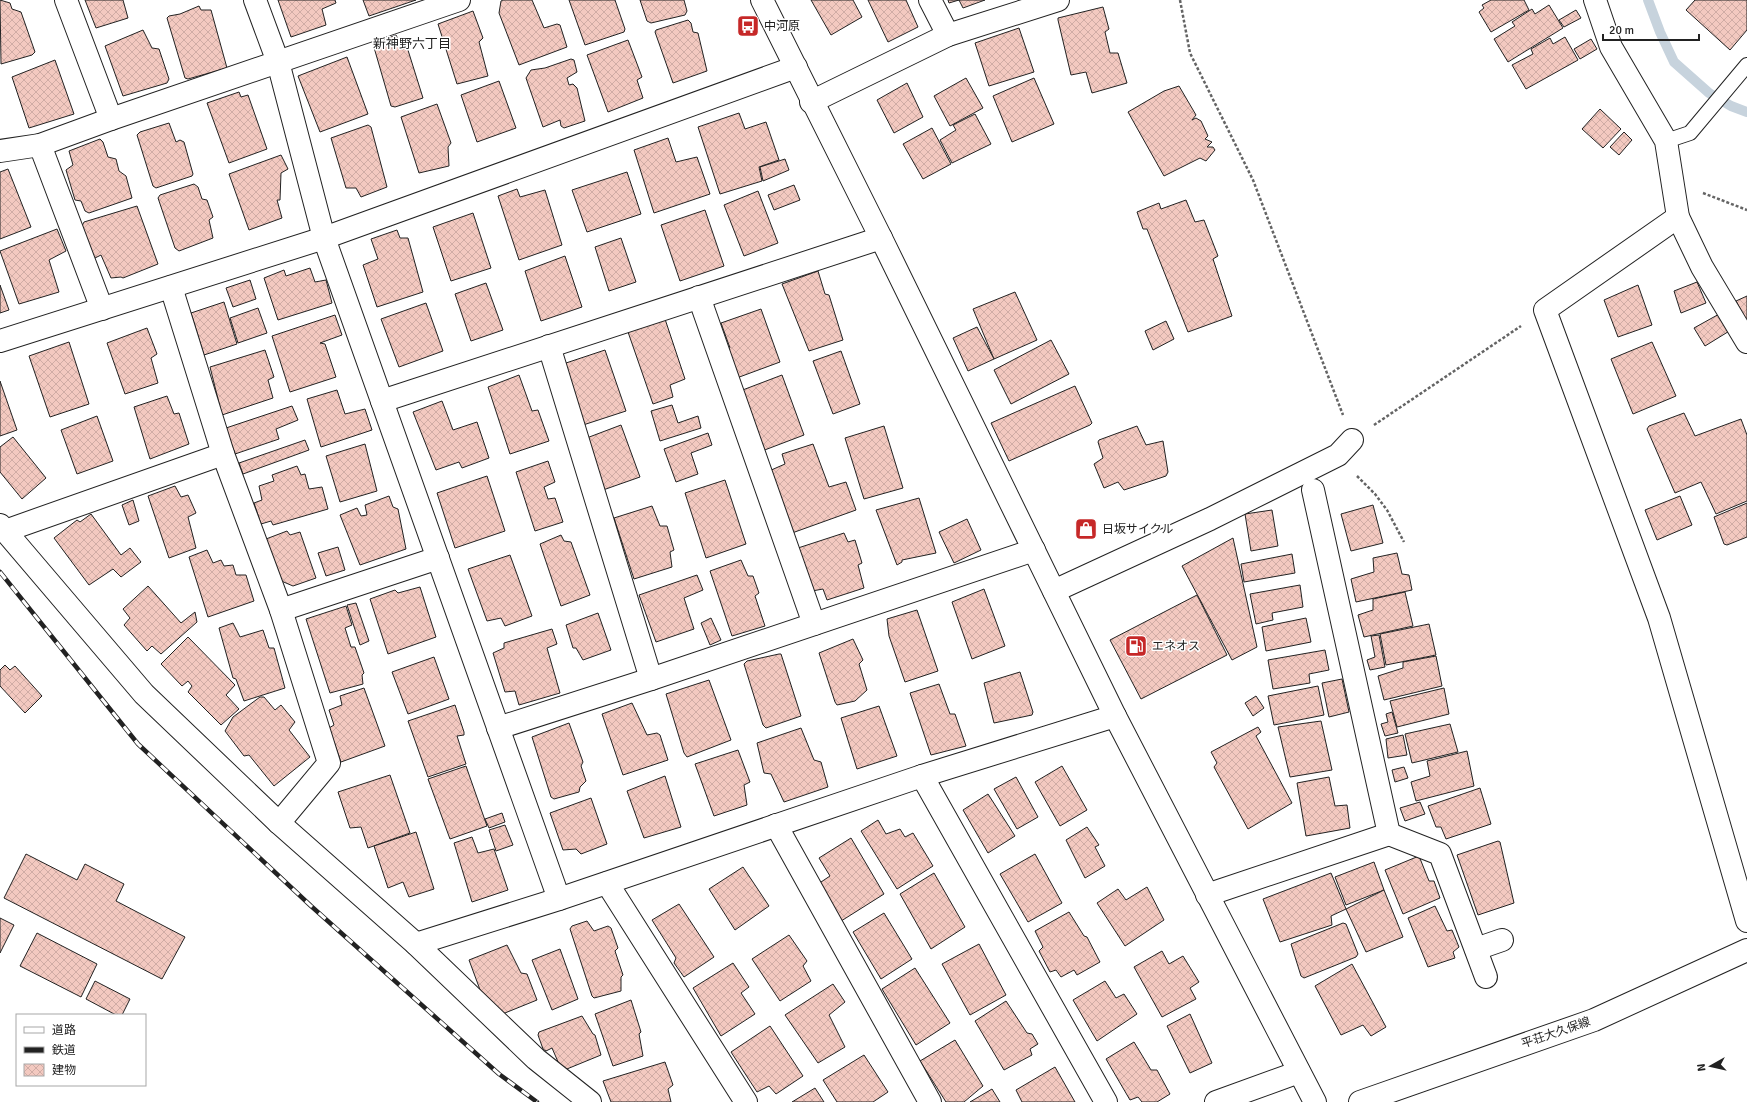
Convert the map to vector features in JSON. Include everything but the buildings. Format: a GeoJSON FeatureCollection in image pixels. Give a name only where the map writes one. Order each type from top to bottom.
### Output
{"type":"FeatureCollection","features":[{"type":"Feature","properties":{"kind":"street"},"geometry":{"type":"LineString","coordinates":[[66,0],[111,119]]}},
{"type":"Feature","properties":{"kind":"street"},"geometry":{"type":"LineString","coordinates":[[255,0],[278,62],[324,238],[559,899]]}},
{"type":"Feature","properties":{"kind":"street"},"geometry":{"type":"LineString","coordinates":[[0,151],[40,145],[111,119],[459,0]]}},
{"type":"Feature","properties":{"kind":"street"},"geometry":{"type":"LineString","coordinates":[[762,0],[796,67],[811,102],[881,238],[1115,716],[1315,1102]]}},
{"type":"Feature","properties":{"kind":"street"},"geometry":{"type":"LineString","coordinates":[[930,0],[948,35]]}},
{"type":"Feature","properties":{"kind":"street"},"geometry":{"type":"LineString","coordinates":[[811,102],[948,35],[1058,0]]}},
{"type":"Feature","properties":{"kind":"street"},"geometry":{"type":"LineString","coordinates":[[1595,0],[1611,47],[1666,141],[1678,217],[1702,267],[1747,342]]}},
{"type":"Feature","properties":{"kind":"street"},"geometry":{"type":"LineString","coordinates":[[0,341],[324,238],[796,67]]}},
{"type":"Feature","properties":{"kind":"street"},"geometry":{"type":"LineString","coordinates":[[40,145],[102,308]]}},
{"type":"Feature","properties":{"kind":"street"},"geometry":{"type":"LineString","coordinates":[[1678,217],[1545,310],[1659,618],[1747,921]]}},
{"type":"Feature","properties":{"kind":"street"},"geometry":{"type":"LineString","coordinates":[[382,401],[881,238]]}},
{"type":"Feature","properties":{"kind":"street"},"geometry":{"type":"LineString","coordinates":[[170,287],[223,454],[281,610],[329,763],[279,823]]}},
{"type":"Feature","properties":{"kind":"street"},"geometry":{"type":"LineString","coordinates":[[699,297],[814,624]]}},
{"type":"Feature","properties":{"kind":"street"},"geometry":{"type":"LineString","coordinates":[[549,346],[651,679]]}},
{"type":"Feature","properties":{"kind":"street"},"geometry":{"type":"LineString","coordinates":[[1054,591],[1210,519],[1345,447]]}},
{"type":"Feature","properties":{"kind":"street"},"geometry":{"type":"LineString","coordinates":[[223,454],[2,528],[144,694],[279,823],[416,944],[536,1059],[590,1102]]}},
{"type":"Feature","properties":{"kind":"street"},"geometry":{"type":"LineString","coordinates":[[1313,490],[1389,834]]}},
{"type":"Feature","properties":{"kind":"street"},"geometry":{"type":"LineString","coordinates":[[498,728],[651,679],[1034,550]]}},
{"type":"Feature","properties":{"kind":"street"},"geometry":{"type":"LineString","coordinates":[[281,610],[438,558]]}},
{"type":"Feature","properties":{"kind":"street"},"geometry":{"type":"LineString","coordinates":[[416,944],[559,899],[922,776],[1115,716]]}},
{"type":"Feature","properties":{"kind":"street"},"geometry":{"type":"LineString","coordinates":[[922,776],[1106,1102]]}},
{"type":"Feature","properties":{"kind":"street"},"geometry":{"type":"LineString","coordinates":[[776,826],[930,1102]]}},
{"type":"Feature","properties":{"kind":"street"},"geometry":{"type":"LineString","coordinates":[[1208,895],[1389,834],[1440,854],[1486,977]]}},
{"type":"Feature","properties":{"kind":"street"},"geometry":{"type":"LineString","coordinates":[[607,883],[746,1102]]}},
{"type":"Feature","properties":{"kind":"street"},"geometry":{"type":"LineString","coordinates":[[1476,950],[1502,940]]}},
{"type":"Feature","properties":{"kind":"street","name":"平荘大久保線"},"geometry":{"type":"LineString","coordinates":[[1360,1102],[1594,1020],[1747,950]]}},
{"type":"Feature","properties":{"kind":"street"},"geometry":{"type":"LineString","coordinates":[[1216,1102],[1299,1072]]}},
{"type":"Feature","properties":{"kind":"lane"},"geometry":{"type":"LineString","coordinates":[[1666,141],[1690,133],[1747,65]]}},
{"type":"Feature","properties":{"kind":"path"},"geometry":{"type":"LineString","coordinates":[[1180,0],[1190,53],[1253,180],[1345,447],[1383,505],[1404,542]]}},
{"type":"Feature","properties":{"kind":"path"},"geometry":{"type":"LineString","coordinates":[[1672,181],[1747,210]]}},
{"type":"Feature","properties":{"kind":"path"},"geometry":{"type":"LineString","coordinates":[[1345,447],[1545,310]]}},
{"type":"Feature","properties":{"kind":"waterway"},"geometry":{"type":"LineString","coordinates":[[1648,0],[1660,32],[1674,62],[1709,93],[1731,106],[1747,112]]}},
{"type":"Feature","properties":{"kind":"railway"},"geometry":{"type":"LineString","coordinates":[[0,572],[138,744],[311,906],[499,1074],[537,1102]]}},
{"type":"Feature","properties":{"kind":"place","name":"中河原"},"geometry":{"type":"Point","coordinates":[748,26]}},
{"type":"Feature","properties":{"kind":"place","name":"日坂サイクル"},"geometry":{"type":"Point","coordinates":[1086,529]}},
{"type":"Feature","properties":{"kind":"place","name":"エネオス"},"geometry":{"type":"Point","coordinates":[1136,646]}},
{"type":"Feature","properties":{"kind":"district","name":"新神野六丁目"},"geometry":{"type":"Point","coordinates":[412,44]}}]}
